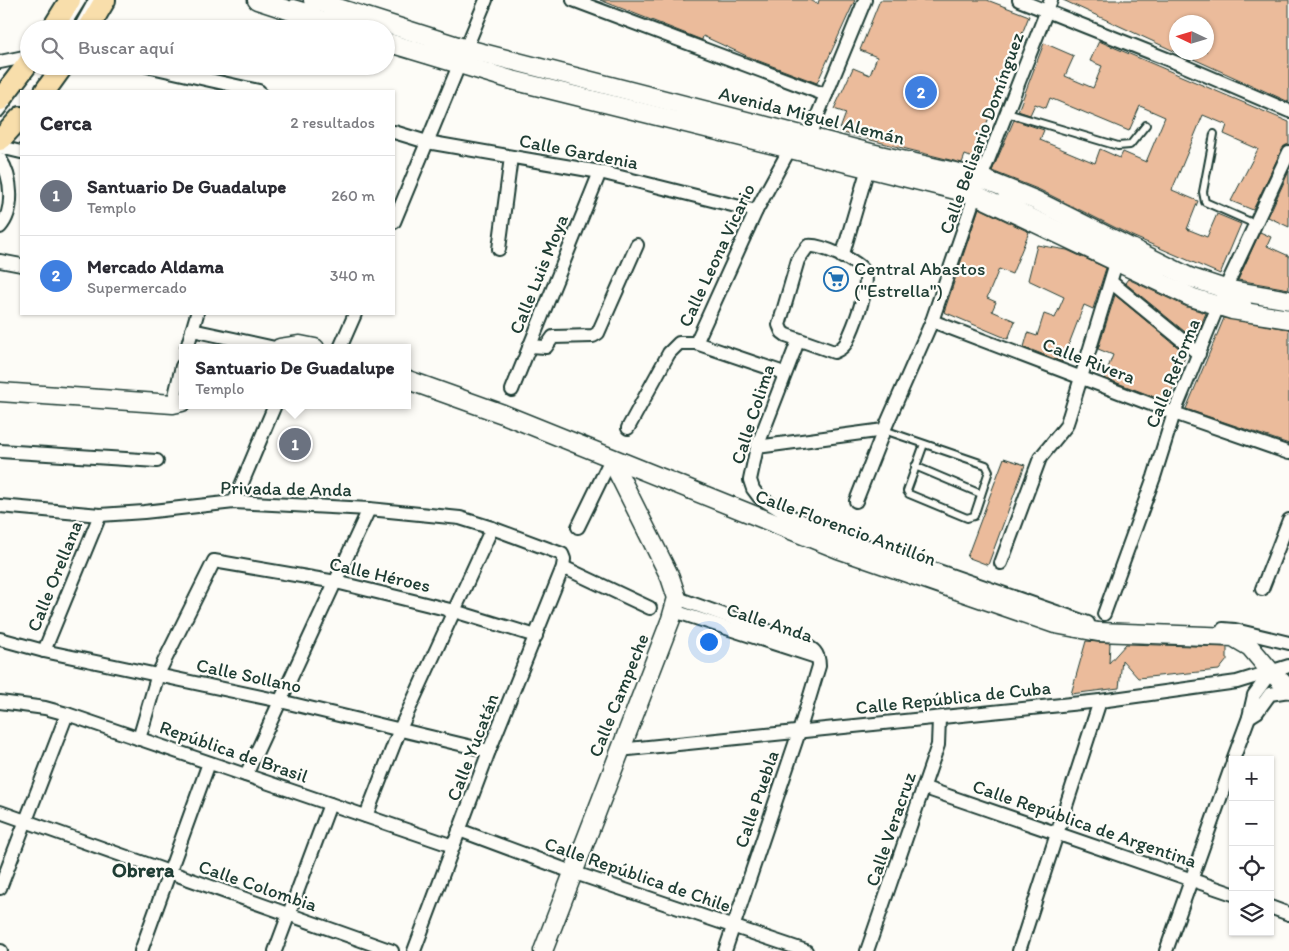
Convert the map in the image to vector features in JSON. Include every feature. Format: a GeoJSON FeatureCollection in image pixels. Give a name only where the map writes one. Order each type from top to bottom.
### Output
{"type":"FeatureCollection","features":[{"type":"Feature","properties":{"kind":"main road"},"geometry":{"type":"LineString","coordinates":[[58,20],[70,0]]}},
{"type":"Feature","properties":{"kind":"main road"},"geometry":{"type":"LineString","coordinates":[[93,20],[105,0]]}},
{"type":"Feature","properties":{"kind":"main road"},"geometry":{"type":"LineString","coordinates":[[257,0],[318,20]]}},
{"type":"Feature","properties":{"kind":"main road","name":"Avenida Miguel Alemán"},"geometry":{"type":"LineString","coordinates":[[313,0],[366,20]]}},
{"type":"Feature","properties":{"kind":"main road","name":"Avenida Miguel Alemán"},"geometry":{"type":"LineString","coordinates":[[395,31],[459,55]]}},
{"type":"Feature","properties":{"kind":"main road","name":"Avenida Miguel Alemán"},"geometry":{"type":"LineString","coordinates":[[395,40],[798,139],[1035,200],[1189,277],[1244,313],[1289,319]]}},
{"type":"Feature","properties":{"kind":"main road"},"geometry":{"type":"LineString","coordinates":[[0,140],[24,75]]}},
{"type":"Feature","properties":{"kind":"main road"},"geometry":{"type":"LineString","coordinates":[[46,90],[57,75]]}},
{"type":"Feature","properties":{"kind":"main road","name":"Avenida Miguel Alemán"},"geometry":{"type":"LineString","coordinates":[[798,139],[868,168],[979,187],[1022,214],[1168,288],[1220,297],[1281,304]]}},
{"type":"Feature","properties":{"kind":"main road","name":"Calle Florencio Antillón"},"geometry":{"type":"LineString","coordinates":[[411,381],[503,414],[838,549],[1055,624],[1098,632],[1232,637],[1250,647],[1289,690]]}},
{"type":"Feature","properties":{"kind":"main road"},"geometry":{"type":"LineString","coordinates":[[0,392],[178,403]]}},
{"type":"Feature","properties":{"kind":"main road"},"geometry":{"type":"LineString","coordinates":[[612,459],[670,577],[675,604]]}},
{"type":"Feature","properties":{"kind":"main road","name":"Calle Campeche"},"geometry":{"type":"LineString","coordinates":[[543,951],[675,604]]}},
{"type":"Feature","properties":{"kind":"street"},"geometry":{"type":"LineString","coordinates":[[397,204],[427,142],[459,55],[486,0]]}},
{"type":"Feature","properties":{"kind":"street"},"geometry":{"type":"LineString","coordinates":[[573,0],[826,95]]}},
{"type":"Feature","properties":{"kind":"street","name":"Calle Leona Vicario"},"geometry":{"type":"LineString","coordinates":[[628,428],[674,346],[687,341],[696,343],[756,211],[826,95],[865,0]]}},
{"type":"Feature","properties":{"kind":"street"},"geometry":{"type":"LineString","coordinates":[[1019,0],[1048,6],[1289,111]]}},
{"type":"Feature","properties":{"kind":"street","name":"Calle Belisario Domínguez"},"geometry":{"type":"LineString","coordinates":[[856,501],[884,430],[932,321],[1006,112],[1048,6]]}},
{"type":"Feature","properties":{"kind":"street"},"geometry":{"type":"LineString","coordinates":[[0,62],[20,58]]}},
{"type":"Feature","properties":{"kind":"street"},"geometry":{"type":"LineString","coordinates":[[206,75],[253,90]]}},
{"type":"Feature","properties":{"kind":"street","name":"Calle Gardenia"},"geometry":{"type":"LineString","coordinates":[[395,132],[427,142],[600,172],[756,211]]}},
{"type":"Feature","properties":{"kind":"street"},"geometry":{"type":"LineString","coordinates":[[0,147],[20,152]]}},
{"type":"Feature","properties":{"kind":"street","name":"Calle Reforma"},"geometry":{"type":"LineString","coordinates":[[1104,614],[1154,477],[1174,412],[1199,354],[1220,297],[1289,152]]}},
{"type":"Feature","properties":{"kind":"street"},"geometry":{"type":"LineString","coordinates":[[499,249],[511,157]]}},
{"type":"Feature","properties":{"kind":"street"},"geometry":{"type":"LineString","coordinates":[[0,159],[6,168],[9,186],[6,217],[0,226]]}},
{"type":"Feature","properties":{"kind":"street"},"geometry":{"type":"LineString","coordinates":[[842,257],[868,168]]}},
{"type":"Feature","properties":{"kind":"street","name":"Calle Luis Moya"},"geometry":{"type":"LineString","coordinates":[[512,390],[600,172]]}},
{"type":"Feature","properties":{"kind":"street"},"geometry":{"type":"LineString","coordinates":[[530,346],[546,347],[553,337],[596,335],[638,245]]}},
{"type":"Feature","properties":{"kind":"street"},"geometry":{"type":"LineString","coordinates":[[812,245],[842,257],[862,267],[866,280],[865,292],[845,344],[834,352],[798,341],[782,332],[779,325],[802,253],[808,246],[812,245]]}},
{"type":"Feature","properties":{"kind":"street"},"geometry":{"type":"LineString","coordinates":[[0,261],[20,265]]}},
{"type":"Feature","properties":{"kind":"street"},"geometry":{"type":"LineString","coordinates":[[1001,563],[1040,458],[1066,426],[1116,263]]}},
{"type":"Feature","properties":{"kind":"street"},"geometry":{"type":"LineString","coordinates":[[1111,282],[1199,354]]}},
{"type":"Feature","properties":{"kind":"street"},"geometry":{"type":"LineString","coordinates":[[188,344],[196,315]]}},
{"type":"Feature","properties":{"kind":"street"},"geometry":{"type":"LineString","coordinates":[[342,344],[355,315]]}},
{"type":"Feature","properties":{"kind":"street","name":"Calle Rivera"},"geometry":{"type":"LineString","coordinates":[[932,321],[1289,453]]}},
{"type":"Feature","properties":{"kind":"street"},"geometry":{"type":"LineString","coordinates":[[192,330],[257,344]]}},
{"type":"Feature","properties":{"kind":"street","name":"Calle Colima"},"geometry":{"type":"LineString","coordinates":[[798,341],[784,373],[757,447],[750,480],[752,489],[759,497],[790,516],[841,538]]}},
{"type":"Feature","properties":{"kind":"street"},"geometry":{"type":"LineString","coordinates":[[696,343],[784,373]]}},
{"type":"Feature","properties":{"kind":"street"},"geometry":{"type":"LineString","coordinates":[[234,502],[273,409]]}},
{"type":"Feature","properties":{"kind":"street"},"geometry":{"type":"LineString","coordinates":[[757,447],[884,430]]}},
{"type":"Feature","properties":{"kind":"street"},"geometry":{"type":"LineString","coordinates":[[0,451],[157,461]]}},
{"type":"Feature","properties":{"kind":"street"},"geometry":{"type":"LineString","coordinates":[[578,527],[612,459]]}},
{"type":"Feature","properties":{"kind":"street","name":"Privada de Anda"},"geometry":{"type":"LineString","coordinates":[[0,506],[100,515],[234,502],[368,509],[450,517],[492,528],[559,552],[563,562]]}},
{"type":"Feature","properties":{"kind":"street"},"geometry":{"type":"LineString","coordinates":[[246,775],[368,509]]}},
{"type":"Feature","properties":{"kind":"street","name":"Calle Orellana"},"geometry":{"type":"LineString","coordinates":[[44,651],[100,515]]}},
{"type":"Feature","properties":{"kind":"street"},"geometry":{"type":"LineString","coordinates":[[1262,589],[1289,520]]}},
{"type":"Feature","properties":{"kind":"street"},"geometry":{"type":"LineString","coordinates":[[366,816],[400,729],[492,528]]}},
{"type":"Feature","properties":{"kind":"street","name":"Calle Florencio Antillón"},"geometry":{"type":"LineString","coordinates":[[841,538],[1084,622],[1102,625],[1235,630],[1289,643]]}},
{"type":"Feature","properties":{"kind":"street","name":"Calle Héroes"},"geometry":{"type":"LineString","coordinates":[[158,674],[214,561],[336,582],[454,611],[536,636]]}},
{"type":"Feature","properties":{"kind":"street"},"geometry":{"type":"LineString","coordinates":[[563,562],[650,608]]}},
{"type":"Feature","properties":{"kind":"street","name":"Calle Yucatán"},"geometry":{"type":"LineString","coordinates":[[414,951],[489,751],[536,636],[563,562]]}},
{"type":"Feature","properties":{"kind":"street","name":"Calle Anda"},"geometry":{"type":"LineString","coordinates":[[675,604],[802,643],[813,648],[819,658]]}},
{"type":"Feature","properties":{"kind":"street","name":"Calle Sollano"},"geometry":{"type":"LineString","coordinates":[[0,639],[44,651],[280,701],[489,751]]}},
{"type":"Feature","properties":{"kind":"street","name":"Calle Puebla"},"geometry":{"type":"LineString","coordinates":[[724,951],[799,732],[819,666],[819,658]]}},
{"type":"Feature","properties":{"kind":"street","name":"Calle República de Cuba"},"geometry":{"type":"LineString","coordinates":[[619,750],[1100,702],[1237,682],[1289,666]]}},
{"type":"Feature","properties":{"kind":"street"},"geometry":{"type":"LineString","coordinates":[[1235,756],[1249,717],[1254,695],[1271,672]]}},
{"type":"Feature","properties":{"kind":"street"},"geometry":{"type":"LineString","coordinates":[[139,739],[158,674]]}},
{"type":"Feature","properties":{"kind":"street"},"geometry":{"type":"LineString","coordinates":[[1249,717],[1257,712],[1270,694],[1289,690]]}},
{"type":"Feature","properties":{"kind":"street","name":"República de Brasil"},"geometry":{"type":"LineString","coordinates":[[0,702],[45,708],[67,714],[453,846]]}},
{"type":"Feature","properties":{"kind":"street"},"geometry":{"type":"LineString","coordinates":[[1019,951],[1059,833],[1100,702]]}},
{"type":"Feature","properties":{"kind":"street"},"geometry":{"type":"LineString","coordinates":[[0,888],[67,714]]}},
{"type":"Feature","properties":{"kind":"street","name":"Calle Veracruz"},"geometry":{"type":"LineString","coordinates":[[867,951],[925,788],[940,738],[938,718]]}},
{"type":"Feature","properties":{"kind":"street"},"geometry":{"type":"LineString","coordinates":[[141,951],[209,763]]}},
{"type":"Feature","properties":{"kind":"street"},"geometry":{"type":"LineString","coordinates":[[1166,951],[1229,772]]}},
{"type":"Feature","properties":{"kind":"street","name":"Calle República de Argentina"},"geometry":{"type":"LineString","coordinates":[[925,788],[1229,893]]}},
{"type":"Feature","properties":{"kind":"street"},"geometry":{"type":"LineString","coordinates":[[275,951],[330,804]]}},
{"type":"Feature","properties":{"kind":"street","name":"Calle Colombia"},"geometry":{"type":"LineString","coordinates":[[0,812],[392,951]]}},
{"type":"Feature","properties":{"kind":"street","name":"Calle República de Chile"},"geometry":{"type":"LineString","coordinates":[[460,830],[572,872],[806,951]]}},
{"type":"Feature","properties":{"kind":"street"},"geometry":{"type":"LineString","coordinates":[[1274,908],[1289,914]]}},
{"type":"Feature","properties":{"kind":"lane"},"geometry":{"type":"LineString","coordinates":[[71,20],[83,0]]}},
{"type":"Feature","properties":{"kind":"lane"},"geometry":{"type":"LineString","coordinates":[[81,20],[92,0]]}},
{"type":"Feature","properties":{"kind":"lane"},"geometry":{"type":"LineString","coordinates":[[285,0],[345,20]]}},
{"type":"Feature","properties":{"kind":"lane"},"geometry":{"type":"LineString","coordinates":[[459,55],[593,90]]}},
{"type":"Feature","properties":{"kind":"lane"},"geometry":{"type":"LineString","coordinates":[[0,113],[12,107]]}},
{"type":"Feature","properties":{"kind":"lane"},"geometry":{"type":"LineString","coordinates":[[0,128],[12,107]]}},
{"type":"Feature","properties":{"kind":"lane"},"geometry":{"type":"LineString","coordinates":[[1006,112],[1118,146],[1130,145],[1146,125]]}},
{"type":"Feature","properties":{"kind":"lane"},"geometry":{"type":"LineString","coordinates":[[1214,134],[1203,192],[1204,199],[1206,202],[1255,224]]}},
{"type":"Feature","properties":{"kind":"lane"},"geometry":{"type":"LineString","coordinates":[[768,135],[798,139],[941,178]]}},
{"type":"Feature","properties":{"kind":"lane"},"geometry":{"type":"LineString","coordinates":[[996,195],[1172,279]]}},
{"type":"Feature","properties":{"kind":"lane"},"geometry":{"type":"LineString","coordinates":[[1181,283],[1189,288]]}},
{"type":"Feature","properties":{"kind":"lane"},"geometry":{"type":"LineString","coordinates":[[1220,297],[1253,305]]}},
{"type":"Feature","properties":{"kind":"lane"},"geometry":{"type":"LineString","coordinates":[[1261,306],[1281,304]]}},
{"type":"Feature","properties":{"kind":"lane"},"geometry":{"type":"LineString","coordinates":[[884,430],[986,464],[989,471],[974,516],[967,518],[909,494],[906,487],[924,444]]}},
{"type":"Feature","properties":{"kind":"lane"},"geometry":{"type":"LineString","coordinates":[[915,466],[981,494]]}},
{"type":"Feature","properties":{"kind":"building"},"geometry":{"type":"Polygon","coordinates":[[[600,0],[810,0],[818,4],[819,0],[855,0],[817,83],[751,58],[703,36],[702,40],[600,0]]]}},
{"type":"Feature","properties":{"kind":"building"},"geometry":{"type":"Polygon","coordinates":[[[880,0],[987,0],[1029,16],[973,158],[965,155],[962,163],[839,132],[846,113],[834,109],[853,68],[870,75],[877,57],[860,50],[880,0]]]}},
{"type":"Feature","properties":{"kind":"building"},"geometry":{"type":"Polygon","coordinates":[[[1063,0],[1289,0],[1289,102],[1196,60],[1214,60],[1214,15],[1169,15],[1169,49],[1063,0]]]}},
{"type":"Feature","properties":{"kind":"building"},"geometry":{"type":"Polygon","coordinates":[[[1099,41],[1289,122],[1289,144],[1282,149],[1253,210],[1231,201],[1258,149],[1224,134],[1227,125],[1203,115],[1172,190],[1198,201],[1187,229],[1207,237],[1217,214],[1241,224],[1220,274],[1132,236],[1040,190],[992,171],[1014,120],[1044,130],[1040,140],[1095,163],[1100,149],[1120,158],[1123,152],[1146,162],[1165,117],[1140,106],[1129,131],[1050,98],[1046,108],[1035,104],[1030,115],[1018,111],[1044,43],[1074,56],[1065,76],[1093,88],[1102,66],[1090,61],[1099,41]]]}},
{"type":"Feature","properties":{"kind":"building"},"geometry":{"type":"Polygon","coordinates":[[[1289,171],[1289,227],[1268,217],[1289,171]]]}},
{"type":"Feature","properties":{"kind":"building"},"geometry":{"type":"Polygon","coordinates":[[[979,208],[1029,232],[1012,274],[999,269],[987,298],[996,302],[992,311],[1015,321],[1008,339],[944,312],[979,208]]]}},
{"type":"Feature","properties":{"kind":"building"},"geometry":{"type":"Polygon","coordinates":[[[1260,232],[1271,237],[1267,246],[1289,256],[1289,289],[1238,280],[1260,232]]]}},
{"type":"Feature","properties":{"kind":"building"},"geometry":{"type":"Polygon","coordinates":[[[1037,245],[1067,250],[1106,268],[1093,309],[1084,305],[1062,362],[1024,347],[1028,333],[1037,336],[1044,314],[1055,318],[1064,297],[1028,280],[1037,245]]]}},
{"type":"Feature","properties":{"kind":"building"},"geometry":{"type":"Polygon","coordinates":[[[1128,279],[1187,307],[1206,313],[1195,340],[1125,283],[1128,279]]]}},
{"type":"Feature","properties":{"kind":"building"},"geometry":{"type":"Polygon","coordinates":[[[1115,295],[1186,354],[1168,402],[1104,378],[1113,355],[1098,349],[1115,295]]]}},
{"type":"Feature","properties":{"kind":"building"},"geometry":{"type":"Polygon","coordinates":[[[1224,318],[1289,329],[1289,444],[1186,409],[1224,318]]]}},
{"type":"Feature","properties":{"kind":"building"},"geometry":{"type":"Polygon","coordinates":[[[1004,458],[1025,465],[988,565],[967,557],[1004,458]]]}},
{"type":"Feature","properties":{"kind":"building"},"geometry":{"type":"Polygon","coordinates":[[[1086,641],[1110,643],[1109,663],[1126,644],[1227,647],[1227,660],[1219,670],[1138,678],[1122,660],[1119,688],[1071,694],[1086,641]]]}},
{"type":"Feature","properties":{"kind":"place","name":"Mercado Aldama"},"geometry":{"type":"Point","coordinates":[921,92]}},
{"type":"Feature","properties":{"kind":"place","name":"Central Abastos (\"Estrella\")"},"geometry":{"type":"Point","coordinates":[836,279]}},
{"type":"Feature","properties":{"kind":"place","name":"Santuario De Guadalupe"},"geometry":{"type":"Point","coordinates":[295,444]}},
{"type":"Feature","properties":{"kind":"district","name":"Obrera"},"geometry":{"type":"Point","coordinates":[143,870]}}]}
